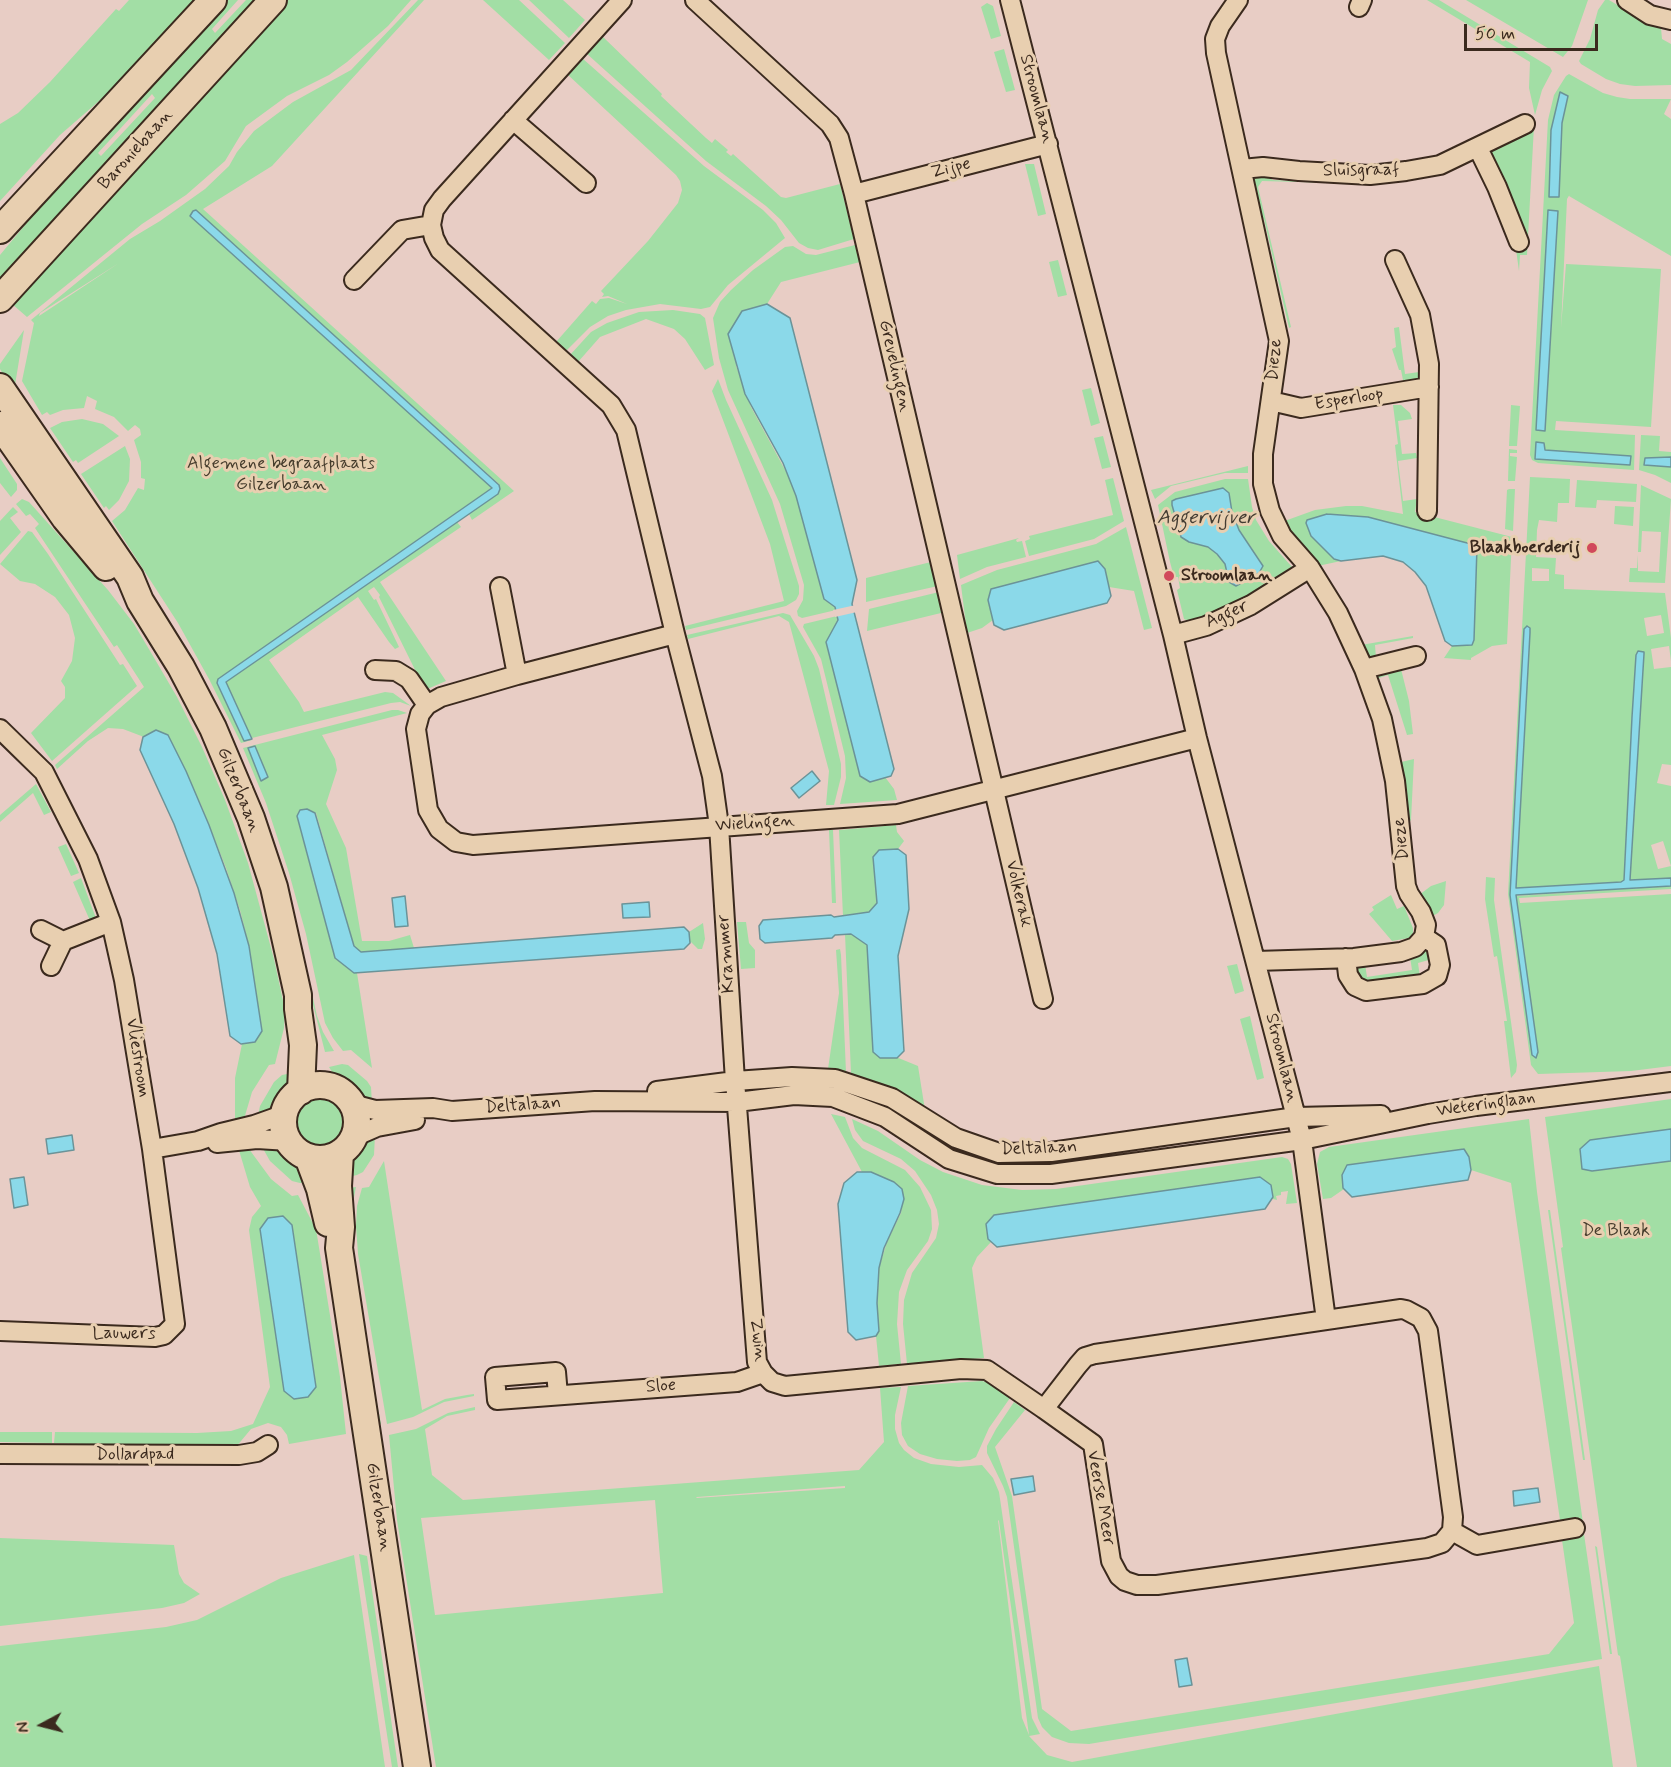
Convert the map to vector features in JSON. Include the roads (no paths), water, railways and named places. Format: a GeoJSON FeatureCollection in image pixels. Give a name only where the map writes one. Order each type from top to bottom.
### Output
{"type":"FeatureCollection","features":[{"type":"Feature","properties":{"kind":"street"},"geometry":{"type":"LineString","coordinates":[[0,230],[213,0]]}},
{"type":"Feature","properties":{"kind":"street","name":"Baroniebaan"},"geometry":{"type":"LineString","coordinates":[[0,299],[273,0]]}},
{"type":"Feature","properties":{"kind":"street"},"geometry":{"type":"LineString","coordinates":[[622,0],[442,199],[434,210],[431,225],[440,250],[611,405],[626,430],[712,776],[719,826]]}},
{"type":"Feature","properties":{"kind":"street","name":"Grevelingen"},"geometry":{"type":"LineString","coordinates":[[695,0],[830,124],[839,138],[993,789]]}},
{"type":"Feature","properties":{"kind":"street","name":"Stroomlaan"},"geometry":{"type":"LineString","coordinates":[[1010,0],[1173,635],[1197,738],[1302,1140]]}},
{"type":"Feature","properties":{"kind":"street","name":"Dieze"},"geometry":{"type":"LineString","coordinates":[[1238,0],[1220,26],[1215,39],[1216,53],[1279,340],[1263,454],[1263,484],[1270,511],[1282,536],[1310,568],[1338,613],[1364,669],[1382,719],[1395,781],[1406,886],[1426,925],[1424,938],[1436,945],[1440,965],[1437,976],[1423,984],[1366,991],[1355,986],[1348,975],[1346,958]]}},
{"type":"Feature","properties":{"kind":"street"},"geometry":{"type":"LineString","coordinates":[[1628,0],[1650,15],[1671,20]]}},
{"type":"Feature","properties":{"kind":"street"},"geometry":{"type":"LineString","coordinates":[[513,120],[586,183]]}},
{"type":"Feature","properties":{"kind":"street","name":"Sluisgraaf"},"geometry":{"type":"LineString","coordinates":[[1242,170],[1263,167],[1370,175],[1440,165],[1525,124]]}},
{"type":"Feature","properties":{"kind":"street","name":"Zijpe"},"geometry":{"type":"LineString","coordinates":[[854,194],[1048,144]]}},
{"type":"Feature","properties":{"kind":"street"},"geometry":{"type":"LineString","coordinates":[[1478,148],[1497,187],[1519,242]]}},
{"type":"Feature","properties":{"kind":"street"},"geometry":{"type":"LineString","coordinates":[[354,280],[402,230],[431,225]]}},
{"type":"Feature","properties":{"kind":"street"},"geometry":{"type":"LineString","coordinates":[[1395,260],[1420,315],[1429,364],[1428,511]]}},
{"type":"Feature","properties":{"kind":"street","name":"Gilzerbaan"},"geometry":{"type":"LineString","coordinates":[[0,387],[130,577],[140,601],[181,667],[213,728],[251,818],[274,887],[298,995],[303,1045],[302,1090]]}},
{"type":"Feature","properties":{"kind":"street","name":"Esperloop"},"geometry":{"type":"LineString","coordinates":[[1270,401],[1301,408],[1429,387]]}},
{"type":"Feature","properties":{"kind":"street","name":"Gilzerbaan"},"geometry":{"type":"LineString","coordinates":[[0,425],[65,518],[121,585],[140,601]]}},
{"type":"Feature","properties":{"kind":"street","name":"Agger"},"geometry":{"type":"LineString","coordinates":[[1173,635],[1206,626],[1251,605],[1310,568]]}},
{"type":"Feature","properties":{"kind":"street"},"geometry":{"type":"LineString","coordinates":[[500,587],[517,675]]}},
{"type":"Feature","properties":{"kind":"street"},"geometry":{"type":"LineString","coordinates":[[375,670],[396,671],[409,679],[427,705],[441,697],[517,675],[675,634]]}},
{"type":"Feature","properties":{"kind":"street"},"geometry":{"type":"LineString","coordinates":[[1364,669],[1416,656]]}},
{"type":"Feature","properties":{"kind":"street","name":"Wielingen"},"geometry":{"type":"LineString","coordinates":[[427,705],[420,714],[416,729],[428,810],[439,830],[456,842],[473,845],[898,814],[1197,738]]}},
{"type":"Feature","properties":{"kind":"street","name":"Vliestroom"},"geometry":{"type":"LineString","coordinates":[[0,729],[44,772],[88,859],[111,922],[124,980],[152,1149]]}},
{"type":"Feature","properties":{"kind":"street","name":"Volkerak"},"geometry":{"type":"LineString","coordinates":[[993,789],[1043,999]]}},
{"type":"Feature","properties":{"kind":"street","name":"Krammer"},"geometry":{"type":"LineString","coordinates":[[719,826],[735,1081]]}},
{"type":"Feature","properties":{"kind":"street"},"geometry":{"type":"LineString","coordinates":[[51,966],[63,941],[111,922]]}},
{"type":"Feature","properties":{"kind":"street"},"geometry":{"type":"LineString","coordinates":[[40,930],[63,941]]}},
{"type":"Feature","properties":{"kind":"street"},"geometry":{"type":"LineString","coordinates":[[1256,961],[1346,958],[1401,952],[1416,947],[1424,938]]}},
{"type":"Feature","properties":{"kind":"street","name":"Gilzerbaan"},"geometry":{"type":"LineString","coordinates":[[298,995],[307,1006],[329,1086]]}},
{"type":"Feature","properties":{"kind":"street","name":"Deltalaan"},"geometry":{"type":"LineString","coordinates":[[352,1104],[375,1110],[433,1108],[452,1111],[595,1101],[735,1081],[792,1077],[835,1079],[892,1098],[956,1138],[999,1153],[1052,1152],[1296,1118],[1428,1114]]}},
{"type":"Feature","properties":{"kind":"street","name":"Zwin"},"geometry":{"type":"LineString","coordinates":[[735,1081],[757,1362],[763,1373],[772,1382],[785,1386],[961,1368],[987,1370],[1044,1409]]}},
{"type":"Feature","properties":{"kind":"street","name":"Weteringlaan"},"geometry":{"type":"LineString","coordinates":[[1302,1140],[1428,1114],[1671,1082]]}},
{"type":"Feature","properties":{"kind":"street"},"geometry":{"type":"LineString","coordinates":[[198,1141],[222,1143],[257,1139],[299,1149],[327,1159],[347,1145],[357,1123],[352,1104],[338,1090],[319,1085],[302,1090],[289,1103],[285,1114],[284,1129],[299,1149]]}},
{"type":"Feature","properties":{"kind":"street","name":"Deltalaan"},"geometry":{"type":"LineString","coordinates":[[595,1101],[737,1102],[794,1095],[833,1097],[885,1117],[949,1159],[997,1174],[1052,1174],[1302,1140]]}},
{"type":"Feature","properties":{"kind":"street","name":"Deltalaan"},"geometry":{"type":"LineString","coordinates":[[347,1145],[392,1123],[434,1117],[452,1111]]}},
{"type":"Feature","properties":{"kind":"street"},"geometry":{"type":"LineString","coordinates":[[152,1149],[198,1141],[285,1114]]}},
{"type":"Feature","properties":{"kind":"street"},"geometry":{"type":"LineString","coordinates":[[1302,1140],[1326,1320]]}},
{"type":"Feature","properties":{"kind":"street","name":"Gilzerbaan"},"geometry":{"type":"LineString","coordinates":[[347,1145],[338,1186],[341,1227],[339,1248],[417,1767]]}},
{"type":"Feature","properties":{"kind":"street","name":"Lauwers"},"geometry":{"type":"LineString","coordinates":[[0,1331],[154,1337],[165,1335],[171,1330],[175,1324],[152,1149]]}},
{"type":"Feature","properties":{"kind":"street","name":"Gilzerbaan"},"geometry":{"type":"LineString","coordinates":[[299,1149],[320,1189],[330,1228],[339,1248]]}},
{"type":"Feature","properties":{"kind":"street"},"geometry":{"type":"LineString","coordinates":[[1044,1409],[1078,1365],[1085,1358],[1095,1354],[1401,1309],[1417,1314],[1426,1324],[1444,1441],[1453,1517],[1452,1531],[1477,1545],[1575,1528]]}},
{"type":"Feature","properties":{"kind":"street","name":"Sloe"},"geometry":{"type":"LineString","coordinates":[[558,1395],[737,1382],[763,1373]]}},
{"type":"Feature","properties":{"kind":"street","name":"Veerse Meer"},"geometry":{"type":"LineString","coordinates":[[1044,1409],[1093,1444],[1111,1562],[1119,1576],[1131,1583],[1157,1585],[1427,1548],[1442,1543],[1452,1531]]}},
{"type":"Feature","properties":{"kind":"street","name":"Dollardpad"},"geometry":{"type":"LineString","coordinates":[[0,1454],[239,1455],[257,1452],[268,1445]]}},
{"type":"Feature","properties":{"kind":"water"},"geometry":{"type":"Polygon","coordinates":[[[1560,92],[1568,96],[1562,123],[1559,197],[1549,197],[1551,130],[1560,92]]]}},
{"type":"Feature","properties":{"kind":"water"},"geometry":{"type":"Polygon","coordinates":[[[196,210],[499,485],[500,489],[498,494],[226,682],[252,739],[244,741],[217,683],[218,679],[492,488],[190,216],[196,210]]]}},
{"type":"Feature","properties":{"kind":"water"},"geometry":{"type":"Polygon","coordinates":[[[1548,210],[1558,211],[1545,431],[1536,430],[1548,210]]]}},
{"type":"Feature","properties":{"kind":"water"},"geometry":{"type":"Polygon","coordinates":[[[767,304],[790,318],[857,580],[852,604],[894,769],[891,776],[870,782],[860,776],[826,642],[838,620],[835,607],[824,599],[796,496],[783,463],[745,394],[728,334],[742,311],[767,304]]]}},
{"type":"Feature","properties":{"kind":"water"},"geometry":{"type":"Polygon","coordinates":[[[1536,442],[1544,443],[1545,450],[1631,456],[1630,465],[1535,459],[1536,442]]]}},
{"type":"Feature","properties":{"kind":"water"},"geometry":{"type":"Polygon","coordinates":[[[1671,457],[1671,467],[1644,465],[1645,458],[1671,457]]]}},
{"type":"Feature","properties":{"kind":"water","name":"Aggervijver"},"geometry":{"type":"Polygon","coordinates":[[[1223,488],[1229,493],[1232,512],[1239,530],[1263,566],[1259,573],[1236,586],[1229,582],[1225,564],[1217,554],[1208,547],[1189,542],[1181,537],[1172,505],[1172,501],[1176,499],[1223,488]]]}},
{"type":"Feature","properties":{"kind":"water"},"geometry":{"type":"Polygon","coordinates":[[[1327,514],[1368,517],[1477,547],[1472,645],[1452,646],[1445,641],[1426,586],[1403,562],[1383,556],[1341,561],[1334,559],[1311,536],[1306,523],[1307,520],[1327,514]]]}},
{"type":"Feature","properties":{"kind":"water"},"geometry":{"type":"Polygon","coordinates":[[[1098,561],[1105,569],[1111,596],[1107,603],[1004,630],[994,625],[988,600],[991,589],[1098,561]]]}},
{"type":"Feature","properties":{"kind":"water"},"geometry":{"type":"Polygon","coordinates":[[[1527,626],[1530,628],[1530,633],[1516,888],[1624,880],[1632,717],[1638,651],[1644,654],[1630,880],[1671,878],[1671,886],[1516,895],[1538,1052],[1536,1058],[1532,1055],[1510,895],[1524,629],[1527,626]]]}},
{"type":"Feature","properties":{"kind":"water"},"geometry":{"type":"Polygon","coordinates":[[[156,730],[168,735],[186,771],[234,893],[249,946],[262,1031],[255,1042],[241,1044],[230,1036],[217,954],[198,888],[174,824],[140,750],[143,737],[156,730]]]}},
{"type":"Feature","properties":{"kind":"water"},"geometry":{"type":"Polygon","coordinates":[[[255,746],[268,777],[261,781],[248,748],[255,746]]]}},
{"type":"Feature","properties":{"kind":"water"},"geometry":{"type":"Polygon","coordinates":[[[812,771],[820,781],[799,798],[791,788],[812,771]]]}},
{"type":"Feature","properties":{"kind":"water"},"geometry":{"type":"Polygon","coordinates":[[[307,809],[315,813],[354,946],[361,952],[684,927],[689,932],[690,943],[684,949],[354,973],[335,958],[297,816],[300,810],[307,809]]]}},
{"type":"Feature","properties":{"kind":"water"},"geometry":{"type":"Polygon","coordinates":[[[898,849],[906,855],[909,909],[898,956],[904,1051],[897,1058],[880,1058],[873,1052],[867,945],[851,934],[835,935],[832,938],[765,943],[760,939],[759,926],[763,920],[831,915],[834,917],[869,912],[877,903],[873,857],[879,850],[898,849]]]}},
{"type":"Feature","properties":{"kind":"water"},"geometry":{"type":"Polygon","coordinates":[[[405,896],[408,926],[395,927],[392,898],[405,896]]]}},
{"type":"Feature","properties":{"kind":"water"},"geometry":{"type":"Polygon","coordinates":[[[649,902],[650,917],[623,918],[622,904],[649,902]]]}},
{"type":"Feature","properties":{"kind":"water"},"geometry":{"type":"Polygon","coordinates":[[[1671,1129],[1671,1161],[1592,1171],[1582,1169],[1580,1149],[1590,1140],[1671,1129]]]}},
{"type":"Feature","properties":{"kind":"water"},"geometry":{"type":"Polygon","coordinates":[[[72,1135],[74,1150],[48,1154],[46,1139],[72,1135]]]}},
{"type":"Feature","properties":{"kind":"water"},"geometry":{"type":"Polygon","coordinates":[[[1464,1149],[1469,1157],[1471,1170],[1468,1180],[1352,1197],[1343,1188],[1342,1175],[1347,1165],[1464,1149]]]}},
{"type":"Feature","properties":{"kind":"water"},"geometry":{"type":"Polygon","coordinates":[[[857,1172],[871,1172],[894,1182],[902,1189],[904,1199],[884,1248],[879,1268],[877,1303],[879,1331],[876,1336],[856,1340],[848,1332],[838,1204],[844,1183],[857,1172]]]}},
{"type":"Feature","properties":{"kind":"water"},"geometry":{"type":"Polygon","coordinates":[[[24,1177],[28,1205],[14,1208],[10,1179],[24,1177]]]}},
{"type":"Feature","properties":{"kind":"water"},"geometry":{"type":"Polygon","coordinates":[[[1260,1177],[1271,1185],[1273,1197],[1265,1209],[997,1247],[988,1239],[986,1224],[994,1215],[1260,1177]]]}},
{"type":"Feature","properties":{"kind":"water"},"geometry":{"type":"Polygon","coordinates":[[[283,1216],[292,1225],[316,1387],[308,1397],[294,1399],[284,1391],[260,1229],[268,1218],[283,1216]]]}},
{"type":"Feature","properties":{"kind":"water"},"geometry":{"type":"Polygon","coordinates":[[[1033,1476],[1035,1491],[1014,1495],[1011,1479],[1033,1476]]]}},
{"type":"Feature","properties":{"kind":"water"},"geometry":{"type":"Polygon","coordinates":[[[1538,1488],[1540,1502],[1514,1506],[1513,1491],[1538,1488]]]}},
{"type":"Feature","properties":{"kind":"water"},"geometry":{"type":"Polygon","coordinates":[[[1187,1658],[1192,1685],[1179,1687],[1175,1660],[1187,1658]]]}},
{"type":"Feature","properties":{"kind":"place","name":"Blaakboerderij"},"geometry":{"type":"Point","coordinates":[1592,548]}},
{"type":"Feature","properties":{"kind":"place","name":"Stroomlaan"},"geometry":{"type":"Point","coordinates":[1169,576]}},
{"type":"Feature","properties":{"kind":"park label","name":"Algemene begraafplaats Gilzerbaan"},"geometry":{"type":"Point","coordinates":[281,474]}},
{"type":"Feature","properties":{"kind":"park label","name":"De Blaak"},"geometry":{"type":"Point","coordinates":[1616,1231]}}]}
